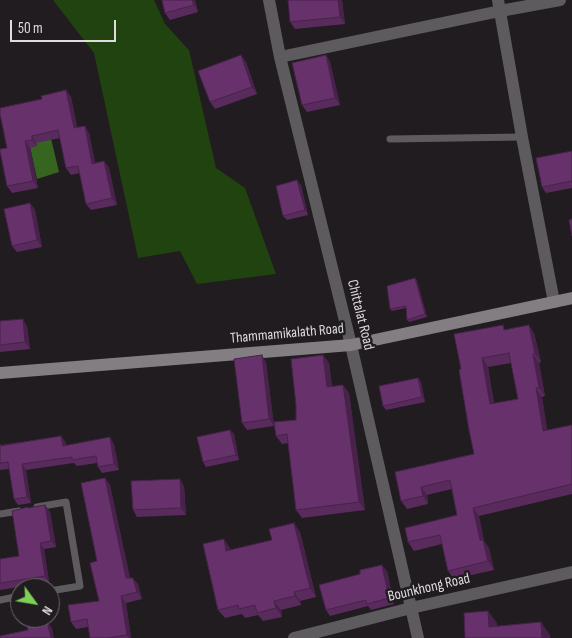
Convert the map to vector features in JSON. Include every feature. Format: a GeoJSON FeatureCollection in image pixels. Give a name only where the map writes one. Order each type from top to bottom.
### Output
{"type":"FeatureCollection","features":[{"type":"Feature","properties":{"kind":"street","name":"Chittalat Road"},"geometry":{"type":"LineString","coordinates":[[269,0],[280,57],[351,346],[418,638]]}},
{"type":"Feature","properties":{"kind":"street"},"geometry":{"type":"LineString","coordinates":[[280,57],[499,5],[560,0]]}},
{"type":"Feature","properties":{"kind":"street"},"geometry":{"type":"LineString","coordinates":[[499,5],[554,302]]}},
{"type":"Feature","properties":{"kind":"street","name":"Thammamikalath Road"},"geometry":{"type":"LineString","coordinates":[[0,373],[351,346],[572,298]]}},
{"type":"Feature","properties":{"kind":"street","name":"Bounkhong Road"},"geometry":{"type":"LineString","coordinates":[[294,638],[411,608],[572,572]]}},
{"type":"Feature","properties":{"kind":"lane"},"geometry":{"type":"LineString","coordinates":[[390,139],[522,137]]}},
{"type":"Feature","properties":{"kind":"lane"},"geometry":{"type":"LineString","coordinates":[[0,514],[66,502],[80,586],[60,589]]}},
{"type":"Feature","properties":{"kind":"shaded area"},"geometry":{"type":"Polygon","coordinates":[[[53,0],[154,0],[165,24],[189,50],[216,168],[245,188],[276,274],[197,284],[180,251],[138,258],[94,53],[53,0]]]}},
{"type":"Feature","properties":{"kind":"shaded area"},"geometry":{"type":"Polygon","coordinates":[[[42,101],[59,172],[37,179],[21,105],[42,101]]]}},
{"type":"Feature","properties":{"kind":"building"},"geometry":{"type":"Polygon","coordinates":[[[162,0],[192,0],[194,5],[165,13],[162,0]]]}},
{"type":"Feature","properties":{"kind":"building"},"geometry":{"type":"Polygon","coordinates":[[[288,0],[338,0],[340,17],[290,22],[288,0]]]}},
{"type":"Feature","properties":{"kind":"building"},"geometry":{"type":"Polygon","coordinates":[[[241,55],[252,87],[210,102],[198,71],[241,55]]]}},
{"type":"Feature","properties":{"kind":"building"},"geometry":{"type":"Polygon","coordinates":[[[326,55],[335,98],[302,105],[292,63],[326,55]]]}},
{"type":"Feature","properties":{"kind":"building"},"geometry":{"type":"Polygon","coordinates":[[[66,90],[74,128],[85,126],[92,164],[104,161],[112,198],[86,204],[78,166],[66,168],[58,130],[32,136],[32,140],[25,141],[33,181],[7,186],[0,151],[0,149],[7,148],[0,108],[42,99],[41,96],[66,90]]]}},
{"type":"Feature","properties":{"kind":"building"},"geometry":{"type":"Polygon","coordinates":[[[572,151],[572,181],[542,187],[536,158],[572,151]]]}},
{"type":"Feature","properties":{"kind":"building"},"geometry":{"type":"Polygon","coordinates":[[[297,180],[305,210],[283,216],[276,186],[297,180]]]}},
{"type":"Feature","properties":{"kind":"building"},"geometry":{"type":"Polygon","coordinates":[[[30,203],[37,240],[12,246],[4,209],[30,203]]]}},
{"type":"Feature","properties":{"kind":"building"},"geometry":{"type":"Polygon","coordinates":[[[572,219],[572,236],[569,220],[572,219]]]}},
{"type":"Feature","properties":{"kind":"building"},"geometry":{"type":"Polygon","coordinates":[[[415,278],[425,314],[407,320],[406,306],[390,309],[387,286],[415,278]]]}},
{"type":"Feature","properties":{"kind":"building"},"geometry":{"type":"Polygon","coordinates":[[[23,319],[25,342],[0,345],[0,321],[23,319]]]}},
{"type":"Feature","properties":{"kind":"building"},"geometry":{"type":"Polygon","coordinates":[[[503,325],[504,330],[529,325],[535,354],[533,354],[539,388],[536,388],[543,431],[572,425],[572,484],[473,508],[480,540],[483,540],[488,561],[448,571],[440,535],[408,542],[405,528],[457,515],[450,480],[421,487],[423,496],[401,501],[395,472],[474,454],[454,334],[503,325]],[[509,353],[482,358],[490,404],[518,399],[509,353]]]}},
{"type":"Feature","properties":{"kind":"building"},"geometry":{"type":"Polygon","coordinates":[[[262,355],[269,419],[242,423],[234,359],[262,355]]]}},
{"type":"Feature","properties":{"kind":"building"},"geometry":{"type":"Polygon","coordinates":[[[323,355],[327,387],[343,385],[359,502],[296,510],[287,434],[276,436],[274,422],[296,420],[291,359],[323,355]]]}},
{"type":"Feature","properties":{"kind":"building"},"geometry":{"type":"Polygon","coordinates":[[[418,378],[422,397],[383,406],[379,386],[418,378]]]}},
{"type":"Feature","properties":{"kind":"building"},"geometry":{"type":"Polygon","coordinates":[[[230,430],[236,455],[203,462],[197,437],[230,430]]]}},
{"type":"Feature","properties":{"kind":"building"},"geometry":{"type":"Polygon","coordinates":[[[61,436],[63,446],[110,437],[114,464],[98,467],[96,456],[72,460],[72,457],[22,464],[27,497],[14,499],[8,462],[0,463],[0,446],[61,436]]]}},
{"type":"Feature","properties":{"kind":"building"},"geometry":{"type":"Polygon","coordinates":[[[105,478],[126,578],[133,578],[137,592],[121,596],[127,635],[90,638],[87,619],[71,622],[68,605],[99,601],[90,563],[97,561],[81,483],[105,478]]]}},
{"type":"Feature","properties":{"kind":"building"},"geometry":{"type":"Polygon","coordinates":[[[180,479],[181,508],[133,510],[131,481],[180,479]]]}},
{"type":"Feature","properties":{"kind":"building"},"geometry":{"type":"Polygon","coordinates":[[[45,505],[51,541],[40,543],[45,576],[10,578],[10,581],[0,583],[0,559],[19,556],[12,511],[45,505]]]}},
{"type":"Feature","properties":{"kind":"building"},"geometry":{"type":"Polygon","coordinates":[[[294,523],[310,588],[294,592],[295,596],[274,601],[276,608],[257,613],[255,605],[239,609],[238,605],[218,610],[203,544],[224,539],[226,551],[272,540],[269,529],[294,523]]]}},
{"type":"Feature","properties":{"kind":"building"},"geometry":{"type":"Polygon","coordinates":[[[382,565],[389,598],[367,604],[366,600],[326,610],[319,585],[360,574],[360,570],[382,565]]]}},
{"type":"Feature","properties":{"kind":"building"},"geometry":{"type":"Polygon","coordinates":[[[488,611],[489,627],[541,622],[542,638],[465,638],[464,613],[488,611]]]}},
{"type":"Feature","properties":{"kind":"building"},"geometry":{"type":"Polygon","coordinates":[[[28,628],[49,628],[51,638],[0,638],[0,636],[28,630],[28,628]]]}}]}
